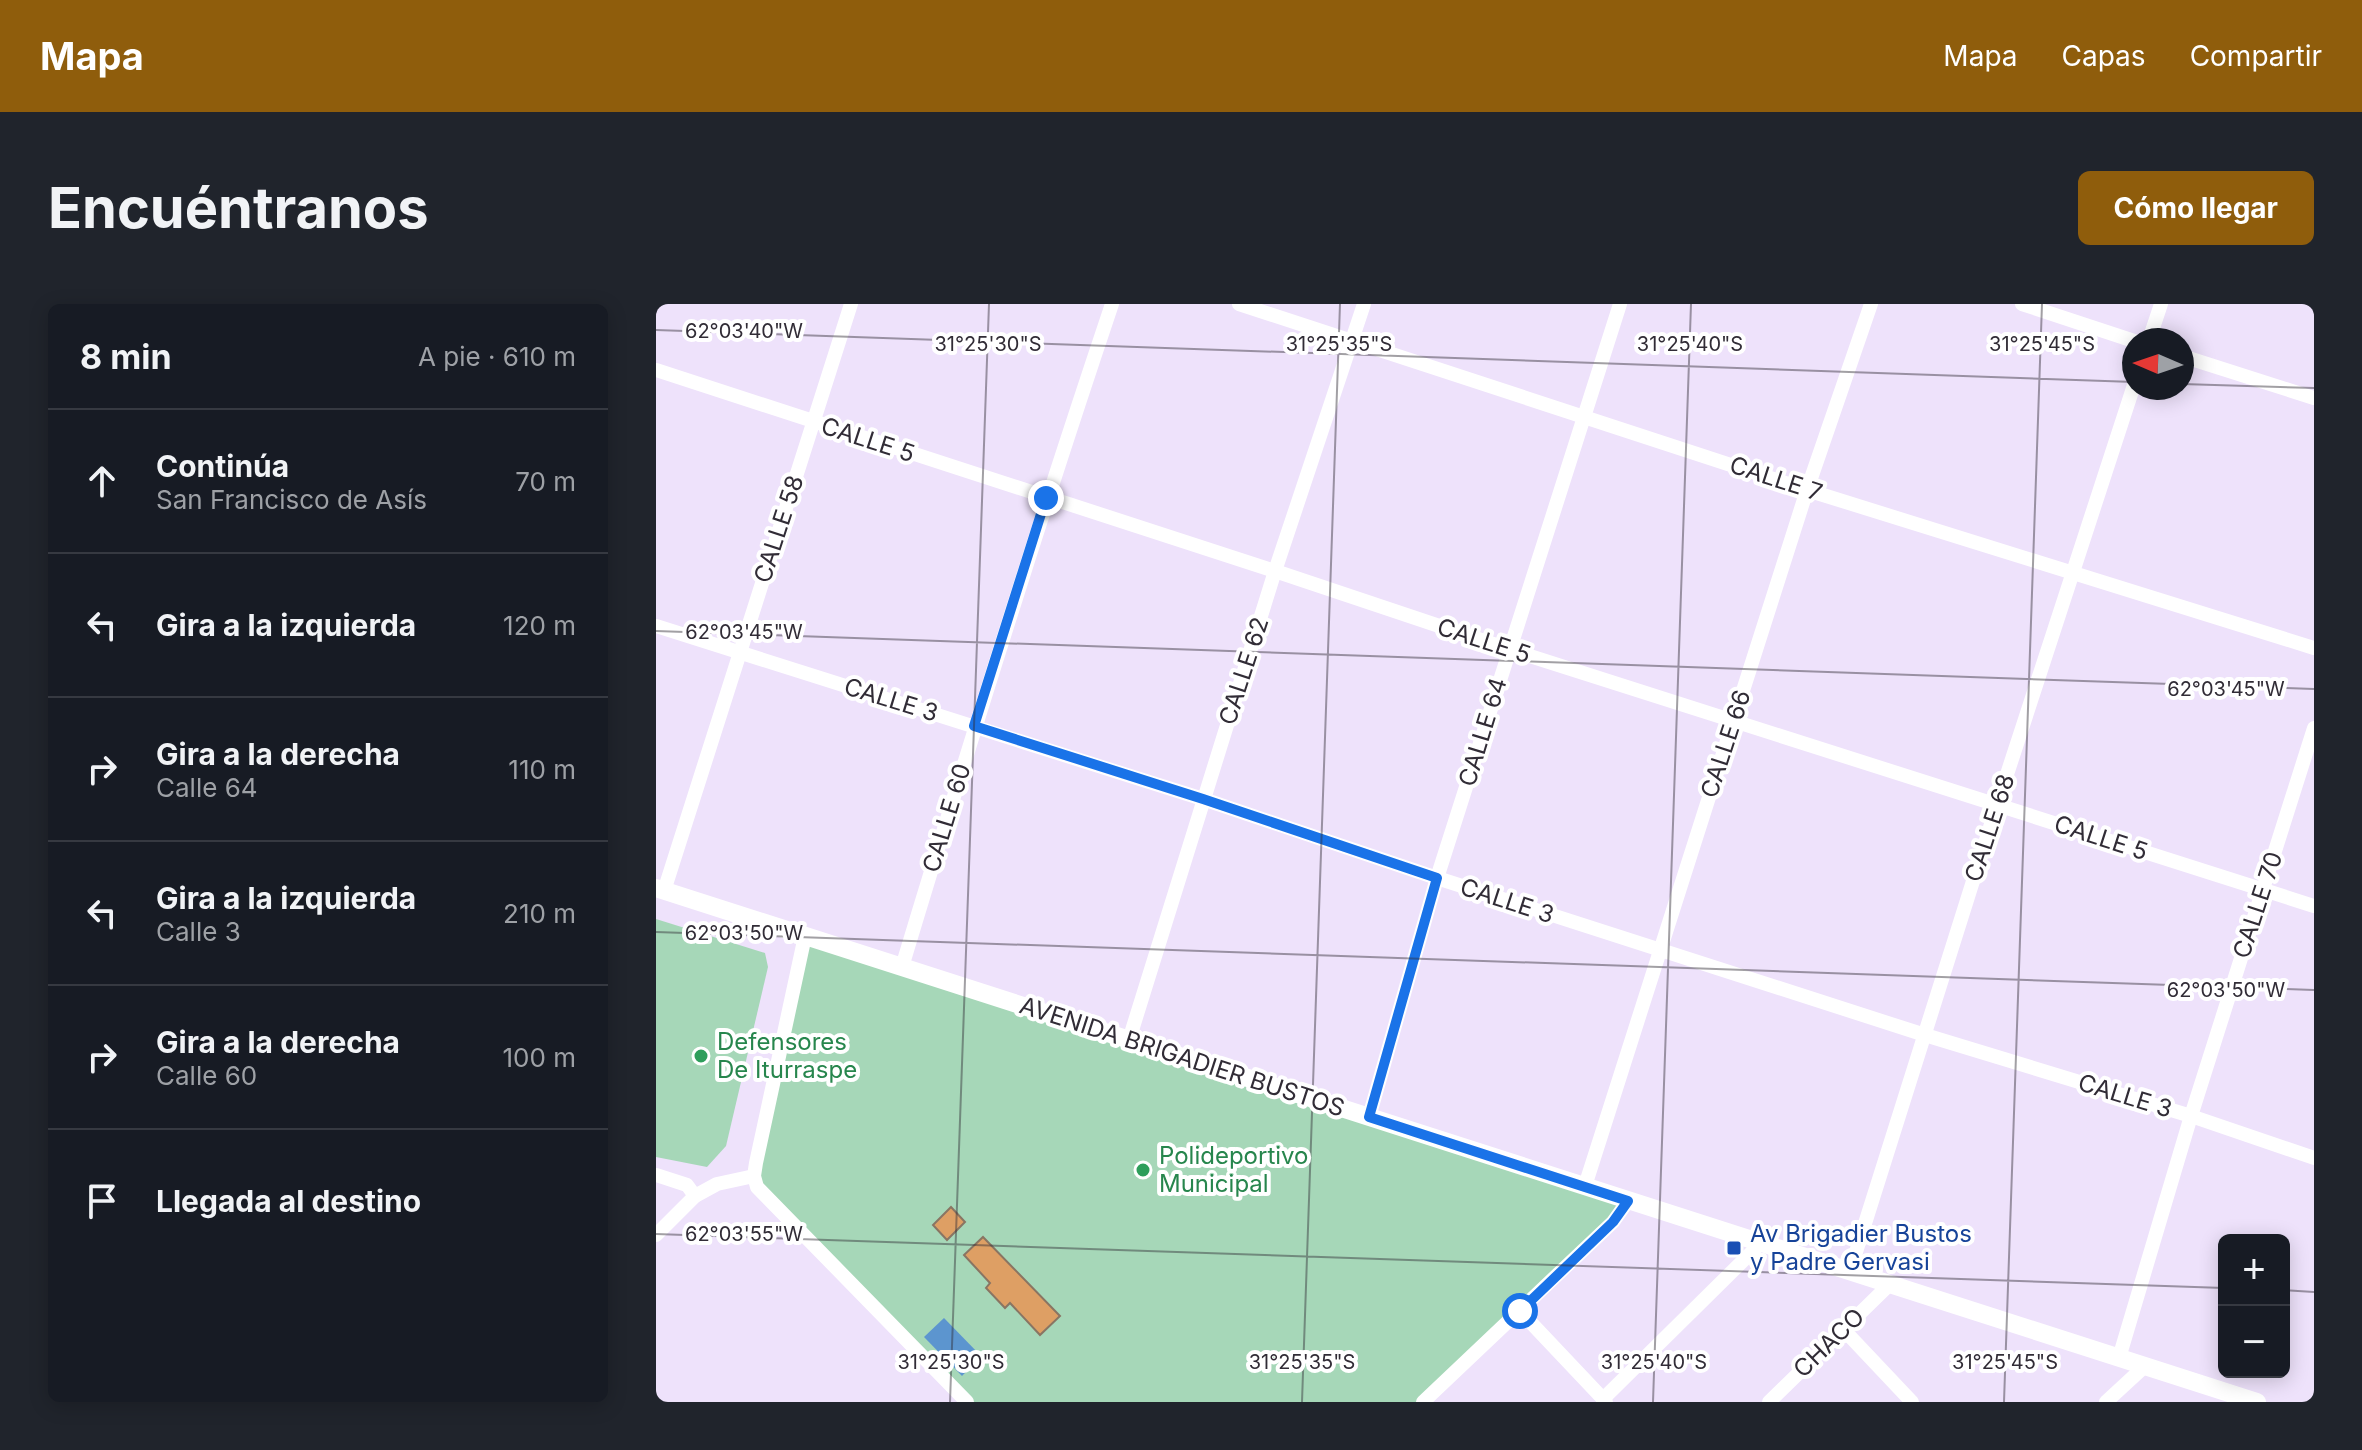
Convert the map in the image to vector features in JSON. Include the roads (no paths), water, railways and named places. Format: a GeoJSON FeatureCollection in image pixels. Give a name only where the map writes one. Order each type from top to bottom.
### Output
{"type":"FeatureCollection","features":[{"type":"Feature","properties":{"kind":"street","name":"CALLE 58"},"geometry":{"type":"LineString","coordinates":[[660,889],[851,304]]}},
{"type":"Feature","properties":{"kind":"street","name":"CALLE 60"},"geometry":{"type":"LineString","coordinates":[[902,967],[1046,498],[1112,304]]}},
{"type":"Feature","properties":{"kind":"street","name":"CALLE 7"},"geometry":{"type":"LineString","coordinates":[[1239,304],[1807,490],[2314,648]]}},
{"type":"Feature","properties":{"kind":"street","name":"CALLE 62"},"geometry":{"type":"LineString","coordinates":[[1129,1040],[1275,571],[1364,304]]}},
{"type":"Feature","properties":{"kind":"street","name":"CALLE 64"},"geometry":{"type":"LineString","coordinates":[[1369,1117],[1437,878],[1620,304]]}},
{"type":"Feature","properties":{"kind":"street","name":"CALLE 66"},"geometry":{"type":"LineString","coordinates":[[1585,1186],[1807,490],[1871,304]]}},
{"type":"Feature","properties":{"kind":"street"},"geometry":{"type":"LineString","coordinates":[[2022,304],[2122,337]]}},
{"type":"Feature","properties":{"kind":"street"},"geometry":{"type":"LineString","coordinates":[[2153,328],[2161,304]]}},
{"type":"Feature","properties":{"kind":"street"},"geometry":{"type":"LineString","coordinates":[[2194,360],[2314,398]]}},
{"type":"Feature","properties":{"kind":"street","name":"CALLE 5"},"geometry":{"type":"LineString","coordinates":[[656,370],[1508,649],[2314,906]]}},
{"type":"Feature","properties":{"kind":"street","name":"CALLE 68"},"geometry":{"type":"LineString","coordinates":[[1850,1271],[2129,400]]}},
{"type":"Feature","properties":{"kind":"street","name":"CALLE 3"},"geometry":{"type":"LineString","coordinates":[[656,626],[1203,799],[1925,1035],[2191,1116],[2314,1158]]}},
{"type":"Feature","properties":{"kind":"street","name":"CALLE 70"},"geometry":{"type":"LineString","coordinates":[[2119,1358],[2191,1116],[2314,728]]}},
{"type":"Feature","properties":{"kind":"street","name":"AVENIDA BRIGADIER BUSTOS"},"geometry":{"type":"LineString","coordinates":[[660,889],[2257,1402]]}},
{"type":"Feature","properties":{"kind":"street"},"geometry":{"type":"LineString","coordinates":[[805,936],[754,1176],[757,1187],[967,1402]]}},
{"type":"Feature","properties":{"kind":"street"},"geometry":{"type":"LineString","coordinates":[[656,1175],[687,1185],[695,1196]]}},
{"type":"Feature","properties":{"kind":"street"},"geometry":{"type":"LineString","coordinates":[[656,1235],[695,1196],[717,1184],[754,1176]]}},
{"type":"Feature","properties":{"kind":"street"},"geometry":{"type":"LineString","coordinates":[[1423,1402],[1613,1222],[1628,1201]]}},
{"type":"Feature","properties":{"kind":"street"},"geometry":{"type":"LineString","coordinates":[[1520,1311],[1605,1400],[1761,1243]]}},
{"type":"Feature","properties":{"kind":"street","name":"CHACO"},"geometry":{"type":"LineString","coordinates":[[1769,1402],[1890,1284]]}},
{"type":"Feature","properties":{"kind":"street"},"geometry":{"type":"LineString","coordinates":[[1843,1329],[1912,1402]]}},
{"type":"Feature","properties":{"kind":"street"},"geometry":{"type":"LineString","coordinates":[[2106,1402],[2145,1366]]}},
{"type":"Feature","properties":{"kind":"water"},"geometry":{"type":"Polygon","coordinates":[[[944,1318],[981,1356],[962,1376],[924,1337],[944,1318]]]}},
{"type":"Feature","properties":{"kind":"place","name":"Defensores De Iturraspe"},"geometry":{"type":"Point","coordinates":[701,1056]}},
{"type":"Feature","properties":{"kind":"place","name":"Polideportivo Municipal"},"geometry":{"type":"Point","coordinates":[1143,1170]}},
{"type":"Feature","properties":{"kind":"place","name":"Av Brigadier Bustos y Padre Gervasi"},"geometry":{"type":"Point","coordinates":[1734,1248]}}]}
